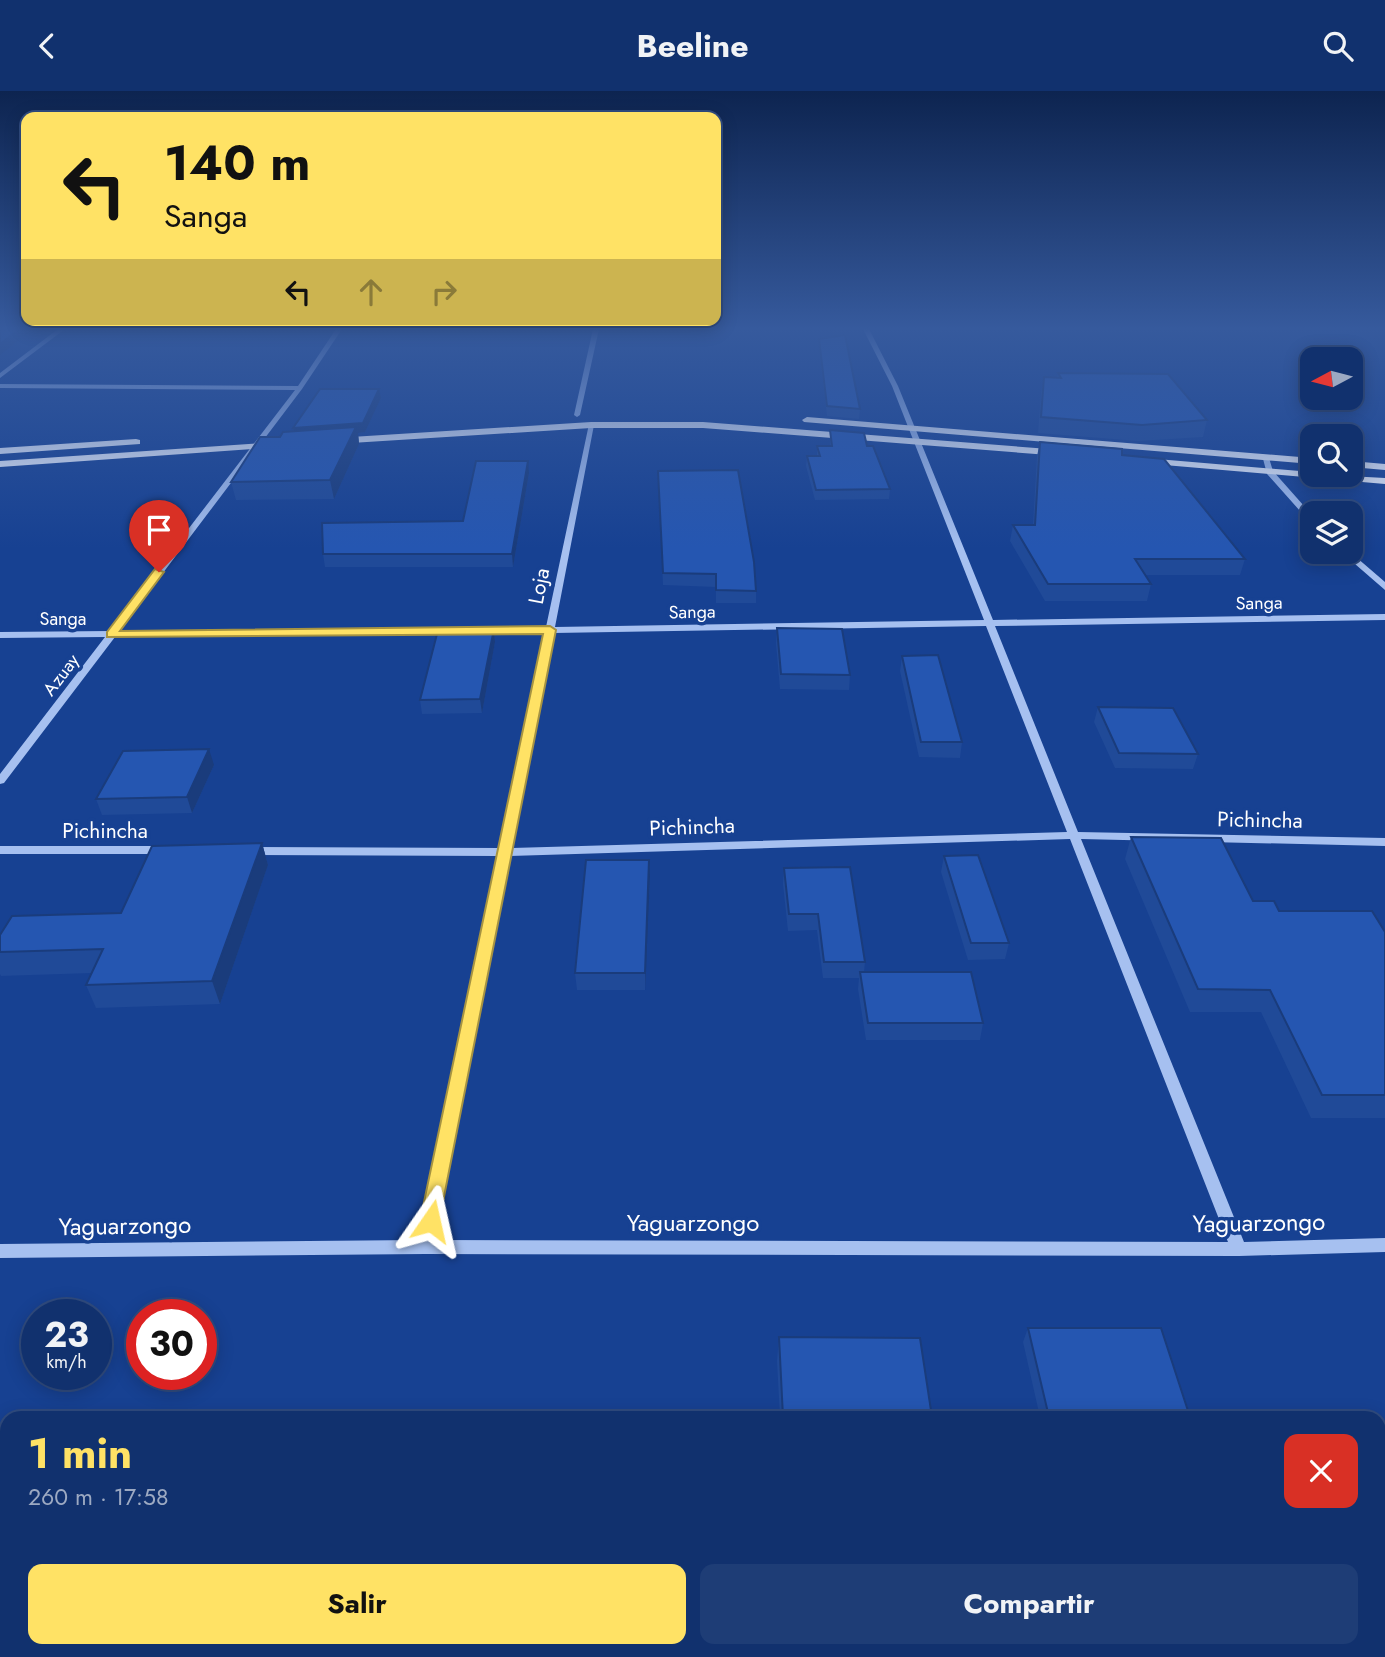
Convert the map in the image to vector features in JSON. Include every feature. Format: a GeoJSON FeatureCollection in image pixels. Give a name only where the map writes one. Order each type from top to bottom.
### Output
{"type":"FeatureCollection","features":[{"type":"Feature","properties":{"kind":"main road"},"geometry":{"type":"LineString","coordinates":[[551,416],[727,415]]}},
{"type":"Feature","properties":{"kind":"main road"},"geometry":{"type":"LineString","coordinates":[[793,419],[1300,460]]}},
{"type":"Feature","properties":{"kind":"main road"},"geometry":{"type":"LineString","coordinates":[[323,442],[591,425],[703,425],[1080,455]]}},
{"type":"Feature","properties":{"kind":"main road"},"geometry":{"type":"LineString","coordinates":[[251,435],[278,433]]}},
{"type":"Feature","properties":{"kind":"main road"},"geometry":{"type":"LineString","coordinates":[[0,451],[153,441]]}},
{"type":"Feature","properties":{"kind":"main road"},"geometry":{"type":"LineString","coordinates":[[0,464],[282,445]]}},
{"type":"Feature","properties":{"kind":"main road"},"geometry":{"type":"LineString","coordinates":[[1134,460],[1385,481]]}},
{"type":"Feature","properties":{"kind":"main road"},"geometry":{"type":"LineString","coordinates":[[1363,465],[1385,467]]}},
{"type":"Feature","properties":{"kind":"street","name":"Azuay"},"geometry":{"type":"LineString","coordinates":[[0,781],[289,402]]}},
{"type":"Feature","properties":{"kind":"street"},"geometry":{"type":"LineString","coordinates":[[577,415],[580,402]]}},
{"type":"Feature","properties":{"kind":"street"},"geometry":{"type":"LineString","coordinates":[[902,402],[1239,1249]]}},
{"type":"Feature","properties":{"kind":"street","name":"Loja"},"geometry":{"type":"LineString","coordinates":[[425,1247],[591,425]]}},
{"type":"Feature","properties":{"kind":"street"},"geometry":{"type":"LineString","coordinates":[[1265,457],[1270,472],[1300,506]]}},
{"type":"Feature","properties":{"kind":"street"},"geometry":{"type":"LineString","coordinates":[[1359,564],[1385,587]]}},
{"type":"Feature","properties":{"kind":"street","name":"Sanga"},"geometry":{"type":"LineString","coordinates":[[0,635],[550,630],[1385,617]]}},
{"type":"Feature","properties":{"kind":"street","name":"Pichincha"},"geometry":{"type":"LineString","coordinates":[[232,851],[506,852],[1074,835],[1385,842]]}},
{"type":"Feature","properties":{"kind":"street","name":"Pichincha"},"geometry":{"type":"LineString","coordinates":[[0,850],[178,851]]}},
{"type":"Feature","properties":{"kind":"street","name":"Yaguarzongo"},"geometry":{"type":"LineString","coordinates":[[0,1251],[425,1247],[1239,1249],[1385,1245]]}},
{"type":"Feature","properties":{"kind":"building"},"geometry":{"type":"Polygon","coordinates":[[[311,402],[373,402],[363,423],[293,428],[311,402]]]}},
{"type":"Feature","properties":{"kind":"building"},"geometry":{"type":"Polygon","coordinates":[[[827,402],[859,402],[860,409],[827,406],[827,402]]]}},
{"type":"Feature","properties":{"kind":"building"},"geometry":{"type":"Polygon","coordinates":[[[1042,402],[1192,402],[1207,420],[1142,425],[1041,417],[1042,402]]]}},
{"type":"Feature","properties":{"kind":"building"},"geometry":{"type":"Polygon","coordinates":[[[356,427],[330,480],[231,482],[260,437],[280,437],[283,432],[356,427]]]}},
{"type":"Feature","properties":{"kind":"building"},"geometry":{"type":"Polygon","coordinates":[[[830,430],[864,433],[867,446],[873,446],[890,489],[816,490],[807,456],[820,456],[817,446],[832,446],[830,430]]]}},
{"type":"Feature","properties":{"kind":"building"},"geometry":{"type":"Polygon","coordinates":[[[1040,442],[1122,449],[1122,455],[1164,459],[1245,559],[1135,559],[1151,584],[1048,584],[1013,525],[1035,525],[1040,442]]]}},
{"type":"Feature","properties":{"kind":"building"},"geometry":{"type":"Polygon","coordinates":[[[476,461],[528,461],[512,554],[323,554],[322,523],[463,521],[476,461]]]}},
{"type":"Feature","properties":{"kind":"building"},"geometry":{"type":"Polygon","coordinates":[[[738,470],[754,562],[756,591],[716,590],[716,574],[663,573],[658,471],[738,470]]]}},
{"type":"Feature","properties":{"kind":"building"},"geometry":{"type":"Polygon","coordinates":[[[777,628],[842,629],[850,675],[781,674],[777,628]]]}},
{"type":"Feature","properties":{"kind":"building"},"geometry":{"type":"Polygon","coordinates":[[[494,629],[480,699],[420,700],[438,630],[494,629]]]}},
{"type":"Feature","properties":{"kind":"building"},"geometry":{"type":"Polygon","coordinates":[[[938,655],[962,742],[921,742],[902,656],[938,655]]]}},
{"type":"Feature","properties":{"kind":"building"},"geometry":{"type":"Polygon","coordinates":[[[1098,707],[1173,708],[1198,754],[1119,753],[1098,707]]]}},
{"type":"Feature","properties":{"kind":"building"},"geometry":{"type":"Polygon","coordinates":[[[209,749],[187,797],[96,799],[123,751],[209,749]]]}},
{"type":"Feature","properties":{"kind":"building"},"geometry":{"type":"Polygon","coordinates":[[[1131,837],[1221,838],[1253,901],[1274,901],[1279,911],[1372,911],[1385,932],[1385,1095],[1322,1095],[1270,990],[1198,989],[1131,837]]]}},
{"type":"Feature","properties":{"kind":"building"},"geometry":{"type":"Polygon","coordinates":[[[262,843],[212,981],[86,985],[103,949],[0,952],[0,935],[12,916],[121,913],[152,846],[262,843]]]}},
{"type":"Feature","properties":{"kind":"building"},"geometry":{"type":"Polygon","coordinates":[[[978,855],[1009,943],[971,943],[944,856],[978,855]]]}},
{"type":"Feature","properties":{"kind":"building"},"geometry":{"type":"Polygon","coordinates":[[[586,860],[649,860],[645,973],[575,973],[586,860]]]}},
{"type":"Feature","properties":{"kind":"building"},"geometry":{"type":"Polygon","coordinates":[[[850,867],[865,962],[824,962],[818,914],[789,914],[784,868],[850,867]]]}},
{"type":"Feature","properties":{"kind":"building"},"geometry":{"type":"Polygon","coordinates":[[[860,972],[971,972],[983,1023],[868,1023],[860,972]]]}},
{"type":"Feature","properties":{"kind":"building"},"geometry":{"type":"Polygon","coordinates":[[[1028,1328],[1161,1328],[1188,1411],[1048,1411],[1028,1328]]]}},
{"type":"Feature","properties":{"kind":"building"},"geometry":{"type":"Polygon","coordinates":[[[779,1337],[920,1338],[931,1411],[783,1411],[779,1337]]]}},
{"type":"Feature","properties":{"kind":"route"},"geometry":{"type":"LineString","coordinates":[[159,572],[111,634],[550,630],[431,1221]]}}]}
